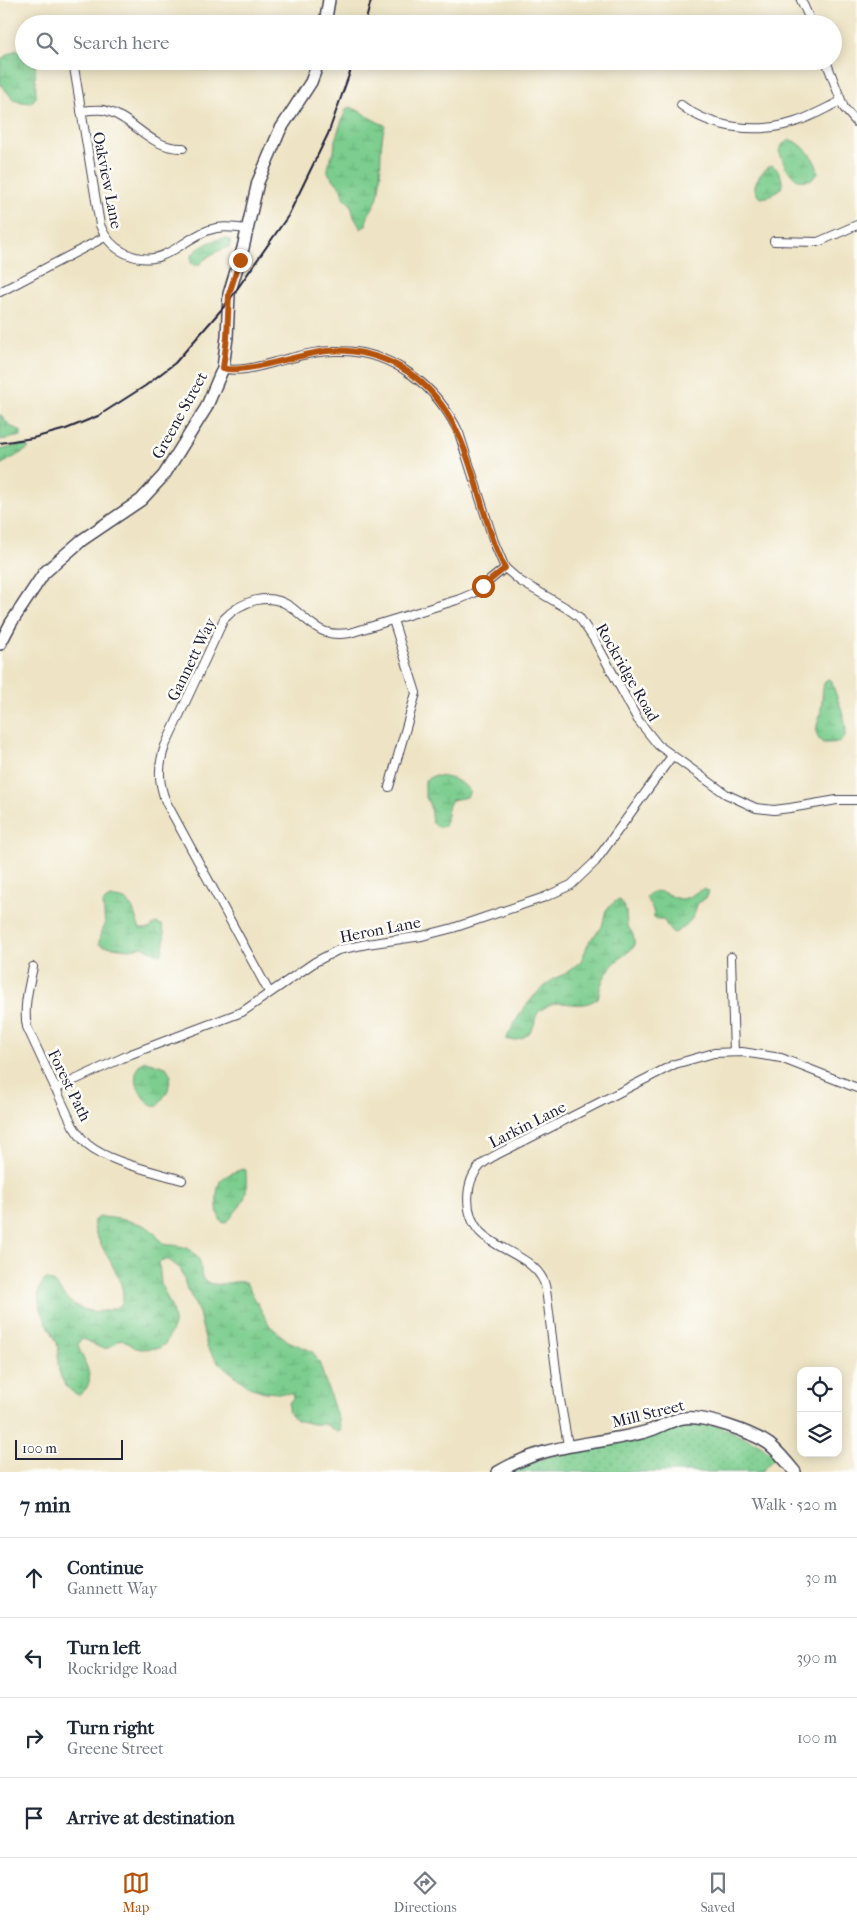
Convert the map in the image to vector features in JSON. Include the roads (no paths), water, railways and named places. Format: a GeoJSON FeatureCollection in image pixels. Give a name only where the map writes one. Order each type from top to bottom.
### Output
{"type":"FeatureCollection","features":[{"type":"Feature","properties":{"kind":"street"},"geometry":{"type":"LineString","coordinates":[[326,15],[329,0]]}},
{"type":"Feature","properties":{"kind":"street"},"geometry":{"type":"LineString","coordinates":[[800,0],[808,15]]}},
{"type":"Feature","properties":{"kind":"street","name":"Oakview Lane"},"geometry":{"type":"LineString","coordinates":[[74,70],[100,225],[104,237],[112,245],[132,257],[148,259],[174,251],[208,230],[225,227],[248,229]]}},
{"type":"Feature","properties":{"kind":"street","name":"Greene Street"},"geometry":{"type":"LineString","coordinates":[[0,644],[11,622],[49,567],[82,540],[141,500],[164,475],[206,408],[223,368],[227,338],[229,294],[248,229],[262,169],[283,124],[311,82],[316,70]]}},
{"type":"Feature","properties":{"kind":"street"},"geometry":{"type":"LineString","coordinates":[[829,70],[841,101],[848,114],[857,123]]}},
{"type":"Feature","properties":{"kind":"street"},"geometry":{"type":"LineString","coordinates":[[681,104],[707,119],[733,126],[753,128],[794,122],[841,101]]}},
{"type":"Feature","properties":{"kind":"street"},"geometry":{"type":"LineString","coordinates":[[81,111],[105,110],[118,115],[167,148],[183,148]]}},
{"type":"Feature","properties":{"kind":"street"},"geometry":{"type":"LineString","coordinates":[[774,241],[818,242],[857,225]]}},
{"type":"Feature","properties":{"kind":"street"},"geometry":{"type":"LineString","coordinates":[[0,292],[104,237]]}},
{"type":"Feature","properties":{"kind":"street"},"geometry":{"type":"LineString","coordinates":[[223,368],[238,370],[318,352],[350,351],[383,359],[406,370],[440,400],[459,434],[491,535],[505,568]]}},
{"type":"Feature","properties":{"kind":"street","name":"Gannett Way"},"geometry":{"type":"LineString","coordinates":[[269,992],[161,790],[161,756],[224,619],[239,606],[256,600],[266,599],[289,605],[322,631],[335,634],[350,633],[460,599],[474,593],[505,568]]}},
{"type":"Feature","properties":{"kind":"street","name":"Rockridge Road"},"geometry":{"type":"LineString","coordinates":[[505,568],[520,580],[579,617],[594,640],[638,720],[658,744],[672,756],[726,794],[756,808],[774,810],[837,800],[857,800]]}},
{"type":"Feature","properties":{"kind":"street"},"geometry":{"type":"LineString","coordinates":[[389,787],[416,693],[393,620]]}},
{"type":"Feature","properties":{"kind":"street","name":"Heron Lane"},"geometry":{"type":"LineString","coordinates":[[55,1089],[131,1054],[242,1012],[321,958],[338,950],[422,936],[453,928],[545,897],[571,885],[595,862],[672,756]]}},
{"type":"Feature","properties":{"kind":"street"},"geometry":{"type":"LineString","coordinates":[[731,957],[734,1052]]}},
{"type":"Feature","properties":{"kind":"street","name":"Forest Path"},"geometry":{"type":"LineString","coordinates":[[33,967],[27,995],[26,1021],[30,1034],[73,1126],[87,1143],[95,1149],[124,1162],[182,1180]]}},
{"type":"Feature","properties":{"kind":"street","name":"Larkin Lane"},"geometry":{"type":"LineString","coordinates":[[568,1445],[544,1282],[528,1264],[489,1240],[475,1225],[468,1205],[469,1189],[472,1179],[480,1166],[488,1159],[675,1064],[714,1053],[762,1054],[781,1058],[857,1088]]}},
{"type":"Feature","properties":{"kind":"street","name":"Mill Street"},"geometry":{"type":"LineString","coordinates":[[498,1472],[527,1457],[568,1445],[644,1433],[681,1419],[704,1419],[753,1436],[768,1444],[783,1457],[795,1472]]}},
{"type":"Feature","properties":{"kind":"railway"},"geometry":{"type":"LineString","coordinates":[[367,15],[371,0]]}},
{"type":"Feature","properties":{"kind":"railway"},"geometry":{"type":"LineString","coordinates":[[0,443],[33,438],[66,429],[98,416],[145,386],[175,363],[228,302],[288,216],[328,134],[351,70]]}}]}
